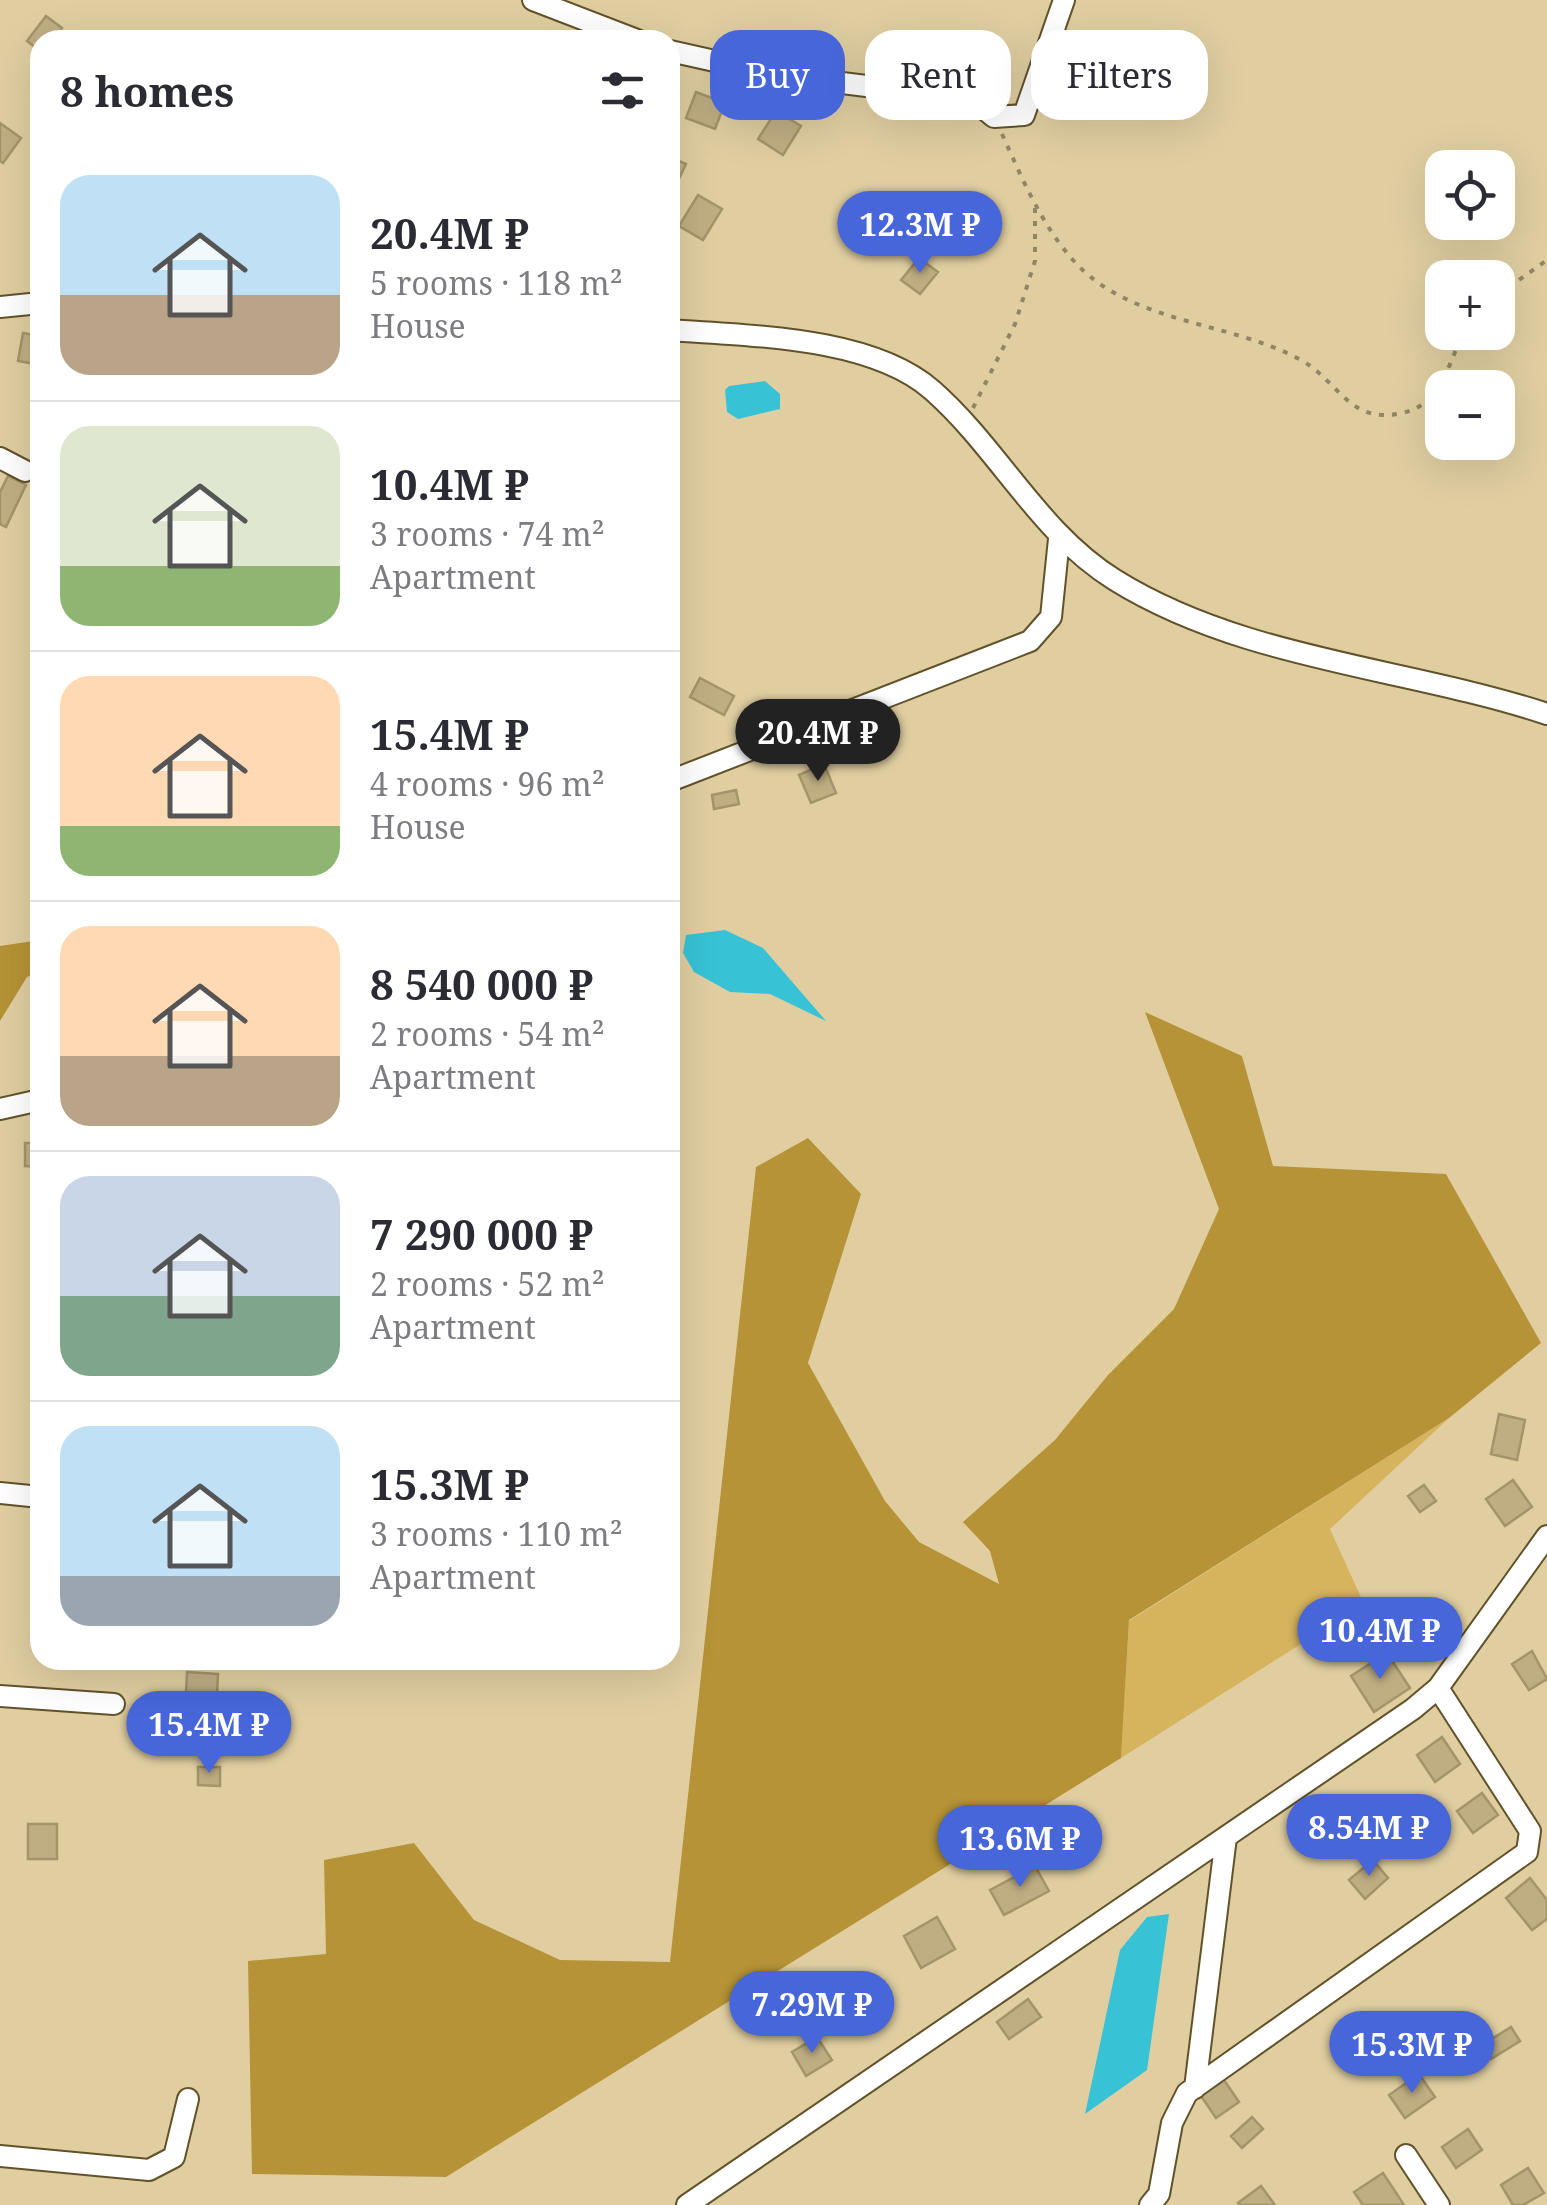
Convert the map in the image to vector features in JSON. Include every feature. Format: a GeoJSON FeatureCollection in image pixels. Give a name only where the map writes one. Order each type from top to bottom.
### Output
{"type":"FeatureCollection","features":[{"type":"Feature","properties":{"kind":"street"},"geometry":{"type":"LineString","coordinates":[[533,0],[611,30]]}},
{"type":"Feature","properties":{"kind":"street"},"geometry":{"type":"LineString","coordinates":[[1011,116],[1024,116],[1064,0]]}},
{"type":"Feature","properties":{"kind":"street"},"geometry":{"type":"LineString","coordinates":[[680,52],[777,75],[865,86]]}},
{"type":"Feature","properties":{"kind":"street"},"geometry":{"type":"LineString","coordinates":[[0,307],[30,304]]}},
{"type":"Feature","properties":{"kind":"street"},"geometry":{"type":"LineString","coordinates":[[680,331],[792,340],[876,360],[930,388],[1059,539],[1114,580],[1223,629],[1547,714]]}},
{"type":"Feature","properties":{"kind":"street"},"geometry":{"type":"LineString","coordinates":[[0,458],[25,471]]}},
{"type":"Feature","properties":{"kind":"street"},"geometry":{"type":"LineString","coordinates":[[680,777],[1030,641],[1050,616],[1059,539]]}},
{"type":"Feature","properties":{"kind":"street"},"geometry":{"type":"LineString","coordinates":[[0,1109],[30,1102]]}},
{"type":"Feature","properties":{"kind":"street"},"geometry":{"type":"LineString","coordinates":[[0,1494],[30,1496]]}},
{"type":"Feature","properties":{"kind":"street"},"geometry":{"type":"LineString","coordinates":[[687,2205],[1438,1688],[1547,1536]]}},
{"type":"Feature","properties":{"kind":"street"},"geometry":{"type":"LineString","coordinates":[[1150,2205],[1159,2194],[1172,2123],[1195,2088],[1527,1852],[1530,1830],[1438,1688]]}},
{"type":"Feature","properties":{"kind":"street"},"geometry":{"type":"LineString","coordinates":[[0,1696],[114,1704]]}},
{"type":"Feature","properties":{"kind":"street"},"geometry":{"type":"LineString","coordinates":[[1195,2088],[1226,1837]]}},
{"type":"Feature","properties":{"kind":"street"},"geometry":{"type":"LineString","coordinates":[[0,2156],[150,2170],[174,2157],[188,2099]]}},
{"type":"Feature","properties":{"kind":"street"},"geometry":{"type":"LineString","coordinates":[[1406,2156],[1438,2205]]}},
{"type":"Feature","properties":{"kind":"path"},"geometry":{"type":"LineString","coordinates":[[995,120],[1035,206],[1074,262],[1107,288],[1154,310],[1209,324],[1304,362],[1355,410],[1378,416],[1422,406],[1450,368],[1457,350]]}},
{"type":"Feature","properties":{"kind":"path"},"geometry":{"type":"LineString","coordinates":[[964,424],[1015,324],[1034,261],[1035,206]]}},
{"type":"Feature","properties":{"kind":"path"},"geometry":{"type":"LineString","coordinates":[[1515,283],[1547,260]]}},
{"type":"Feature","properties":{"kind":"shaded area"},"geometry":{"type":"Polygon","coordinates":[[[30,942],[30,976],[0,1021],[0,946],[30,942]]]}},
{"type":"Feature","properties":{"kind":"shaded area"},"geometry":{"type":"Polygon","coordinates":[[[1145,1012],[1242,1056],[1273,1166],[1446,1174],[1541,1343],[1449,1418],[1129,1620],[1121,1758],[446,2177],[252,2174],[248,1961],[326,1954],[324,1860],[414,1843],[474,1920],[560,1960],[670,1962],[756,1167],[808,1138],[861,1194],[808,1363],[885,1501],[919,1542],[999,1584],[990,1551],[963,1522],[1055,1440],[1108,1375],[1174,1309],[1219,1209],[1145,1012]]]}},
{"type":"Feature","properties":{"kind":"shaded area"},"geometry":{"type":"Polygon","coordinates":[[[1449,1418],[1330,1529],[1364,1604],[1121,1758],[1129,1621],[1449,1418]]]}},
{"type":"Feature","properties":{"kind":"water"},"geometry":{"type":"Polygon","coordinates":[[[765,381],[780,394],[780,409],[738,419],[727,412],[725,390],[729,386],[765,381]]]}},
{"type":"Feature","properties":{"kind":"water"},"geometry":{"type":"Polygon","coordinates":[[[725,930],[763,948],[826,1021],[770,994],[730,992],[694,972],[683,953],[686,935],[725,930]]]}},
{"type":"Feature","properties":{"kind":"water"},"geometry":{"type":"Polygon","coordinates":[[[1169,1914],[1147,2070],[1085,2114],[1120,1950],[1147,1917],[1169,1914]]]}},
{"type":"Feature","properties":{"kind":"building"},"geometry":{"type":"Polygon","coordinates":[[[46,16],[62,28],[60,30],[35,30],[46,16]]]}},
{"type":"Feature","properties":{"kind":"building"},"geometry":{"type":"Polygon","coordinates":[[[696,92],[710,97],[710,120],[718,120],[715,129],[686,118],[696,92]]]}},
{"type":"Feature","properties":{"kind":"building"},"geometry":{"type":"Polygon","coordinates":[[[770,120],[791,120],[801,126],[783,155],[758,139],[770,120]]]}},
{"type":"Feature","properties":{"kind":"building"},"geometry":{"type":"Polygon","coordinates":[[[0,123],[21,138],[3,163],[0,161],[0,123]]]}},
{"type":"Feature","properties":{"kind":"building"},"geometry":{"type":"Polygon","coordinates":[[[893,193],[913,208],[898,230],[877,215],[893,193]]]}},
{"type":"Feature","properties":{"kind":"building"},"geometry":{"type":"Polygon","coordinates":[[[698,195],[722,209],[703,240],[680,224],[698,195]]]}},
{"type":"Feature","properties":{"kind":"building"},"geometry":{"type":"Polygon","coordinates":[[[919,258],[938,272],[920,294],[901,280],[919,258]]]}},
{"type":"Feature","properties":{"kind":"building"},"geometry":{"type":"Polygon","coordinates":[[[23,333],[30,334],[30,363],[18,361],[23,333]]]}},
{"type":"Feature","properties":{"kind":"building"},"geometry":{"type":"Polygon","coordinates":[[[8,476],[26,485],[6,527],[0,524],[0,492],[8,476]]]}},
{"type":"Feature","properties":{"kind":"building"},"geometry":{"type":"Polygon","coordinates":[[[700,678],[734,696],[724,715],[690,697],[700,678]]]}},
{"type":"Feature","properties":{"kind":"building"},"geometry":{"type":"Polygon","coordinates":[[[824,764],[836,793],[811,803],[799,775],[824,764]]]}},
{"type":"Feature","properties":{"kind":"building"},"geometry":{"type":"Polygon","coordinates":[[[736,790],[739,804],[714,809],[712,795],[736,790]]]}},
{"type":"Feature","properties":{"kind":"building"},"geometry":{"type":"Polygon","coordinates":[[[25,1143],[30,1143],[30,1166],[25,1166],[25,1143]]]}},
{"type":"Feature","properties":{"kind":"building"},"geometry":{"type":"Polygon","coordinates":[[[1499,1414],[1525,1420],[1517,1460],[1491,1454],[1499,1414]]]}},
{"type":"Feature","properties":{"kind":"building"},"geometry":{"type":"Polygon","coordinates":[[[1513,1480],[1532,1507],[1505,1526],[1486,1499],[1513,1480]]]}},
{"type":"Feature","properties":{"kind":"building"},"geometry":{"type":"Polygon","coordinates":[[[1424,1485],[1436,1501],[1420,1512],[1408,1496],[1424,1485]]]}},
{"type":"Feature","properties":{"kind":"building"},"geometry":{"type":"Polygon","coordinates":[[[1532,1651],[1547,1679],[1529,1690],[1512,1664],[1532,1651]]]}},
{"type":"Feature","properties":{"kind":"building"},"geometry":{"type":"Polygon","coordinates":[[[1387,1653],[1410,1688],[1374,1712],[1351,1676],[1387,1653]]]}},
{"type":"Feature","properties":{"kind":"building"},"geometry":{"type":"Polygon","coordinates":[[[187,1672],[218,1674],[217,1695],[186,1693],[187,1672]]]}},
{"type":"Feature","properties":{"kind":"building"},"geometry":{"type":"Polygon","coordinates":[[[156,1734],[168,1734],[168,1751],[156,1751],[156,1734]]]}},
{"type":"Feature","properties":{"kind":"building"},"geometry":{"type":"Polygon","coordinates":[[[1442,1737],[1460,1764],[1435,1782],[1417,1755],[1442,1737]]]}},
{"type":"Feature","properties":{"kind":"building"},"geometry":{"type":"Polygon","coordinates":[[[198,1767],[220,1767],[220,1786],[198,1785],[198,1767]]]}},
{"type":"Feature","properties":{"kind":"building"},"geometry":{"type":"Polygon","coordinates":[[[1482,1793],[1498,1815],[1473,1833],[1457,1811],[1482,1793]]]}},
{"type":"Feature","properties":{"kind":"building"},"geometry":{"type":"Polygon","coordinates":[[[28,1824],[57,1824],[57,1859],[28,1859],[28,1824]]]}},
{"type":"Feature","properties":{"kind":"building"},"geometry":{"type":"Polygon","coordinates":[[[1373,1860],[1388,1878],[1365,1899],[1349,1880],[1373,1860]]]}},
{"type":"Feature","properties":{"kind":"building"},"geometry":{"type":"Polygon","coordinates":[[[1035,1866],[1049,1891],[1004,1915],[990,1890],[1035,1866]]]}},
{"type":"Feature","properties":{"kind":"building"},"geometry":{"type":"Polygon","coordinates":[[[1530,1878],[1547,1900],[1547,1919],[1532,1930],[1506,1898],[1530,1878]]]}},
{"type":"Feature","properties":{"kind":"building"},"geometry":{"type":"Polygon","coordinates":[[[937,1917],[955,1949],[921,1968],[904,1936],[937,1917]]]}},
{"type":"Feature","properties":{"kind":"building"},"geometry":{"type":"Polygon","coordinates":[[[1028,1999],[1041,2017],[1009,2039],[997,2022],[1028,1999]]]}},
{"type":"Feature","properties":{"kind":"building"},"geometry":{"type":"Polygon","coordinates":[[[1511,2027],[1520,2041],[1491,2059],[1482,2045],[1511,2027]]]}},
{"type":"Feature","properties":{"kind":"building"},"geometry":{"type":"Polygon","coordinates":[[[817,2037],[832,2060],[806,2076],[792,2052],[817,2037]]]}},
{"type":"Feature","properties":{"kind":"building"},"geometry":{"type":"Polygon","coordinates":[[[1419,2074],[1435,2097],[1405,2118],[1389,2095],[1419,2074]]]}},
{"type":"Feature","properties":{"kind":"building"},"geometry":{"type":"Polygon","coordinates":[[[1222,2077],[1239,2102],[1216,2118],[1199,2093],[1222,2077]]]}},
{"type":"Feature","properties":{"kind":"building"},"geometry":{"type":"Polygon","coordinates":[[[1252,2117],[1263,2129],[1242,2148],[1231,2136],[1252,2117]]]}},
{"type":"Feature","properties":{"kind":"building"},"geometry":{"type":"Polygon","coordinates":[[[1468,2129],[1482,2150],[1456,2168],[1442,2147],[1468,2129]]]}},
{"type":"Feature","properties":{"kind":"building"},"geometry":{"type":"Polygon","coordinates":[[[1528,2168],[1544,2193],[1523,2205],[1513,2205],[1501,2185],[1528,2168]]]}},
{"type":"Feature","properties":{"kind":"building"},"geometry":{"type":"Polygon","coordinates":[[[1383,2173],[1404,2205],[1363,2205],[1354,2192],[1383,2173]]]}},
{"type":"Feature","properties":{"kind":"building"},"geometry":{"type":"Polygon","coordinates":[[[1261,2186],[1275,2205],[1238,2203],[1261,2186]]]}}]}
